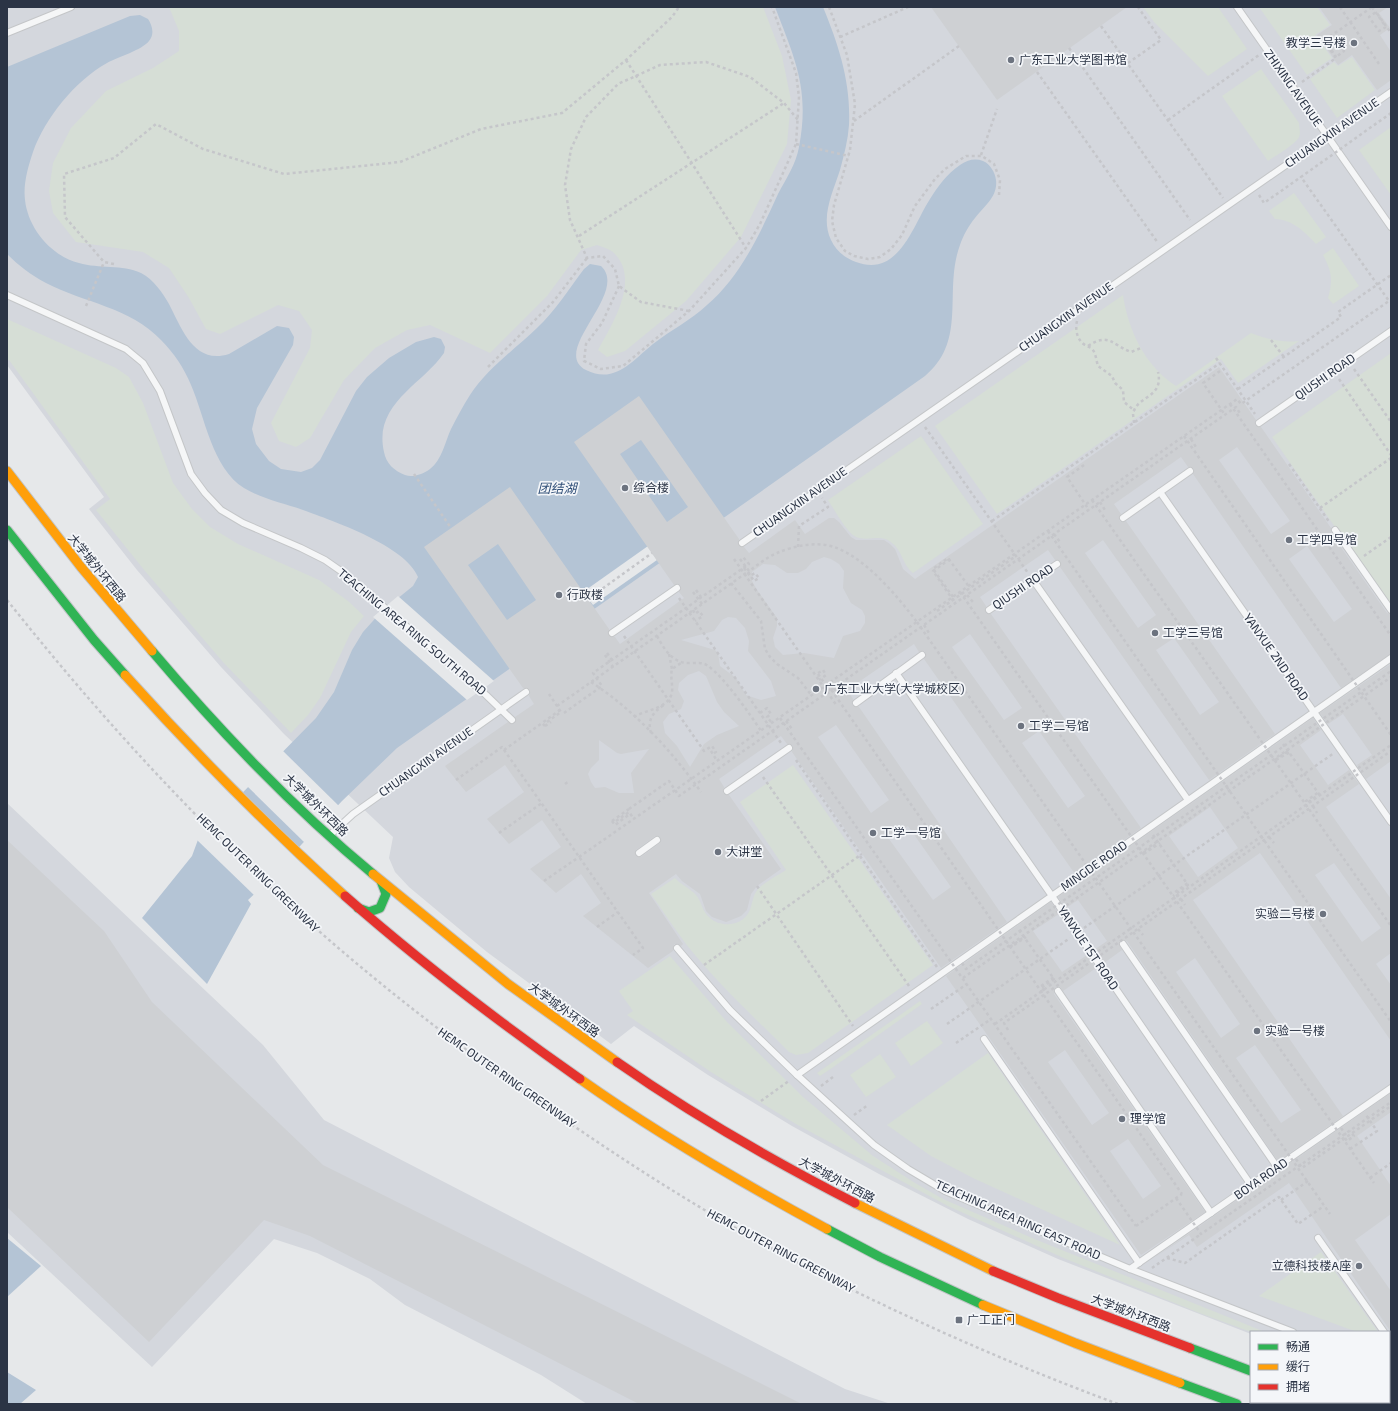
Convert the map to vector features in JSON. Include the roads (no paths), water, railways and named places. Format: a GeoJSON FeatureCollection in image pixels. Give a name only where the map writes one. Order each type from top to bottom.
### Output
{"type":"FeatureCollection","features":[{"type":"Feature","properties":{"kind":"main road","name":"大学城外环西路"},"geometry":{"type":"LineString","coordinates":[[7,470],[75,560],[159,661],[236,744],[329,836],[381,881],[468,954],[552,1016],[685,1106],[776,1161],[880,1216],[1004,1276],[1250,1371]]}},
{"type":"Feature","properties":{"kind":"main road"},"geometry":{"type":"LineString","coordinates":[[7,530],[101,649],[194,752],[308,865],[446,982],[531,1045],[672,1141],[778,1203],[864,1248],[990,1308],[1236,1404]]}},
{"type":"Feature","properties":{"kind":"main road"},"geometry":{"type":"LineString","coordinates":[[358,908],[369,912],[380,908],[386,898],[387,891],[381,881]]}},
{"type":"Feature","properties":{"kind":"lane"},"geometry":{"type":"LineString","coordinates":[[7,33],[71,7]]}},
{"type":"Feature","properties":{"kind":"lane","name":"ZHIXING AVENUE"},"geometry":{"type":"LineString","coordinates":[[1237,7],[1391,227]]}},
{"type":"Feature","properties":{"kind":"lane","name":"CHUANGXIN AVENUE"},"geometry":{"type":"LineString","coordinates":[[742,543],[1391,92]]}},
{"type":"Feature","properties":{"kind":"lane","name":"TEACHING AREA RING SOUTH ROAD"},"geometry":{"type":"LineString","coordinates":[[7,296],[126,349],[143,363],[160,391],[191,474],[205,493],[221,510],[243,523],[325,560],[348,576],[380,602],[502,709]]}},
{"type":"Feature","properties":{"kind":"lane","name":"QIUSHI ROAD"},"geometry":{"type":"LineString","coordinates":[[1258,423],[1391,332]]}},
{"type":"Feature","properties":{"kind":"lane"},"geometry":{"type":"LineString","coordinates":[[1123,518],[1190,470]]}},
{"type":"Feature","properties":{"kind":"lane","name":"YANXUE 2ND ROAD"},"geometry":{"type":"LineString","coordinates":[[1160,492],[1391,822]]}},
{"type":"Feature","properties":{"kind":"lane"},"geometry":{"type":"LineString","coordinates":[[1335,530],[1391,610]]}},
{"type":"Feature","properties":{"kind":"lane","name":"QIUSHI ROAD"},"geometry":{"type":"LineString","coordinates":[[989,610],[1057,564]]}},
{"type":"Feature","properties":{"kind":"lane"},"geometry":{"type":"LineString","coordinates":[[1033,580],[1188,800]]}},
{"type":"Feature","properties":{"kind":"lane"},"geometry":{"type":"LineString","coordinates":[[612,633],[676,588]]}},
{"type":"Feature","properties":{"kind":"lane"},"geometry":{"type":"LineString","coordinates":[[856,703],[922,655]]}},
{"type":"Feature","properties":{"kind":"lane","name":"MINGDE ROAD"},"geometry":{"type":"LineString","coordinates":[[797,1075],[1391,658]]}},
{"type":"Feature","properties":{"kind":"lane","name":"YANXUE 1ST ROAD"},"geometry":{"type":"LineString","coordinates":[[896,673],[1251,1185]]}},
{"type":"Feature","properties":{"kind":"lane","name":"CHUANGXIN AVENUE"},"geometry":{"type":"LineString","coordinates":[[329,836],[353,814],[526,692]]}},
{"type":"Feature","properties":{"kind":"lane"},"geometry":{"type":"LineString","coordinates":[[502,709],[512,720]]}},
{"type":"Feature","properties":{"kind":"lane"},"geometry":{"type":"LineString","coordinates":[[727,791],[789,748]]}},
{"type":"Feature","properties":{"kind":"lane"},"geometry":{"type":"LineString","coordinates":[[639,853],[657,840]]}},
{"type":"Feature","properties":{"kind":"lane"},"geometry":{"type":"LineString","coordinates":[[1123,944],[1276,1167]]}},
{"type":"Feature","properties":{"kind":"lane","name":"TEACHING AREA RING EAST ROAD"},"geometry":{"type":"LineString","coordinates":[[677,948],[730,1010],[797,1075],[874,1145],[945,1191],[1130,1269],[1290,1331]]}},
{"type":"Feature","properties":{"kind":"lane"},"geometry":{"type":"LineString","coordinates":[[1058,991],[1211,1213]]}},
{"type":"Feature","properties":{"kind":"lane"},"geometry":{"type":"LineString","coordinates":[[984,1039],[1139,1263]]}},
{"type":"Feature","properties":{"kind":"lane","name":"BOYA ROAD"},"geometry":{"type":"LineString","coordinates":[[1130,1269],[1391,1088]]}},
{"type":"Feature","properties":{"kind":"lane"},"geometry":{"type":"LineString","coordinates":[[1318,1238],[1383,1331]]}},
{"type":"Feature","properties":{"kind":"water","name":"团结湖"},"geometry":{"type":"Polygon","coordinates":[[[775,7],[823,7],[843,65],[848,94],[849,125],[843,159],[827,214],[828,231],[833,244],[838,251],[856,262],[871,265],[883,263],[894,256],[903,246],[936,189],[955,169],[965,162],[977,160],[986,162],[993,171],[996,186],[993,196],[964,234],[955,262],[950,331],[946,347],[938,362],[925,376],[397,748],[342,801],[248,900],[251,904],[207,984],[142,918],[192,856],[199,837],[316,718],[334,692],[352,650],[363,632],[381,612],[413,586],[418,577],[411,566],[399,555],[367,536],[295,507],[265,498],[244,488],[233,479],[224,468],[211,441],[188,379],[174,355],[161,340],[149,329],[121,313],[46,283],[25,270],[7,254],[7,67],[130,16],[140,15],[148,19],[152,30],[152,35],[149,41],[136,50],[107,63],[84,80],[62,102],[45,126],[38,139],[25,182],[25,200],[27,210],[36,230],[50,247],[69,259],[87,265],[126,268],[146,276],[164,295],[184,334],[198,350],[207,354],[217,356],[229,354],[277,326],[289,328],[294,337],[293,345],[257,408],[252,429],[256,444],[269,461],[281,469],[301,472],[312,468],[320,460],[356,391],[367,377],[389,358],[416,342],[434,337],[441,339],[445,347],[444,353],[435,364],[402,396],[392,408],[386,421],[383,435],[384,452],[387,460],[397,471],[411,476],[418,475],[430,469],[438,461],[451,429],[470,395],[493,368],[544,321],[562,300],[584,269],[590,264],[601,266],[607,277],[606,291],[582,336],[577,350],[577,361],[586,370],[596,374],[606,375],[623,369],[653,344],[701,310],[719,294],[730,281],[757,239],[793,165],[799,147],[802,127],[802,91],[799,75],[789,43],[775,7]]]}},
{"type":"Feature","properties":{"kind":"water"},"geometry":{"type":"Polygon","coordinates":[[[7,1238],[41,1266],[7,1297],[7,1238]]]}},
{"type":"Feature","properties":{"kind":"water"},"geometry":{"type":"Polygon","coordinates":[[[7,1372],[36,1390],[20,1404],[7,1404],[7,1372]]]}},
{"type":"Feature","properties":{"kind":"place","name":"教学三号楼"},"geometry":{"type":"Point","coordinates":[1354,43]}},
{"type":"Feature","properties":{"kind":"place","name":"广东工业大学图书馆"},"geometry":{"type":"Point","coordinates":[1011,60]}},
{"type":"Feature","properties":{"kind":"place","name":"综合楼"},"geometry":{"type":"Point","coordinates":[625,488]}},
{"type":"Feature","properties":{"kind":"place","name":"工学四号馆"},"geometry":{"type":"Point","coordinates":[1289,540]}},
{"type":"Feature","properties":{"kind":"place","name":"行政楼"},"geometry":{"type":"Point","coordinates":[559,595]}},
{"type":"Feature","properties":{"kind":"place","name":"工学三号馆"},"geometry":{"type":"Point","coordinates":[1155,633]}},
{"type":"Feature","properties":{"kind":"place","name":"广东工业大学(大学城校区)"},"geometry":{"type":"Point","coordinates":[816,689]}},
{"type":"Feature","properties":{"kind":"place","name":"工学二号馆"},"geometry":{"type":"Point","coordinates":[1021,726]}},
{"type":"Feature","properties":{"kind":"place","name":"工学一号馆"},"geometry":{"type":"Point","coordinates":[873,833]}},
{"type":"Feature","properties":{"kind":"place","name":"大讲堂"},"geometry":{"type":"Point","coordinates":[718,852]}},
{"type":"Feature","properties":{"kind":"place","name":"实验二号楼"},"geometry":{"type":"Point","coordinates":[1323,914]}},
{"type":"Feature","properties":{"kind":"place","name":"实验一号楼"},"geometry":{"type":"Point","coordinates":[1257,1031]}},
{"type":"Feature","properties":{"kind":"place","name":"理学馆"},"geometry":{"type":"Point","coordinates":[1122,1119]}},
{"type":"Feature","properties":{"kind":"place","name":"立德科技楼A座"},"geometry":{"type":"Point","coordinates":[1359,1266]}},
{"type":"Feature","properties":{"kind":"place","name":"广工正门"},"geometry":{"type":"Point","coordinates":[959,1320]}}]}
